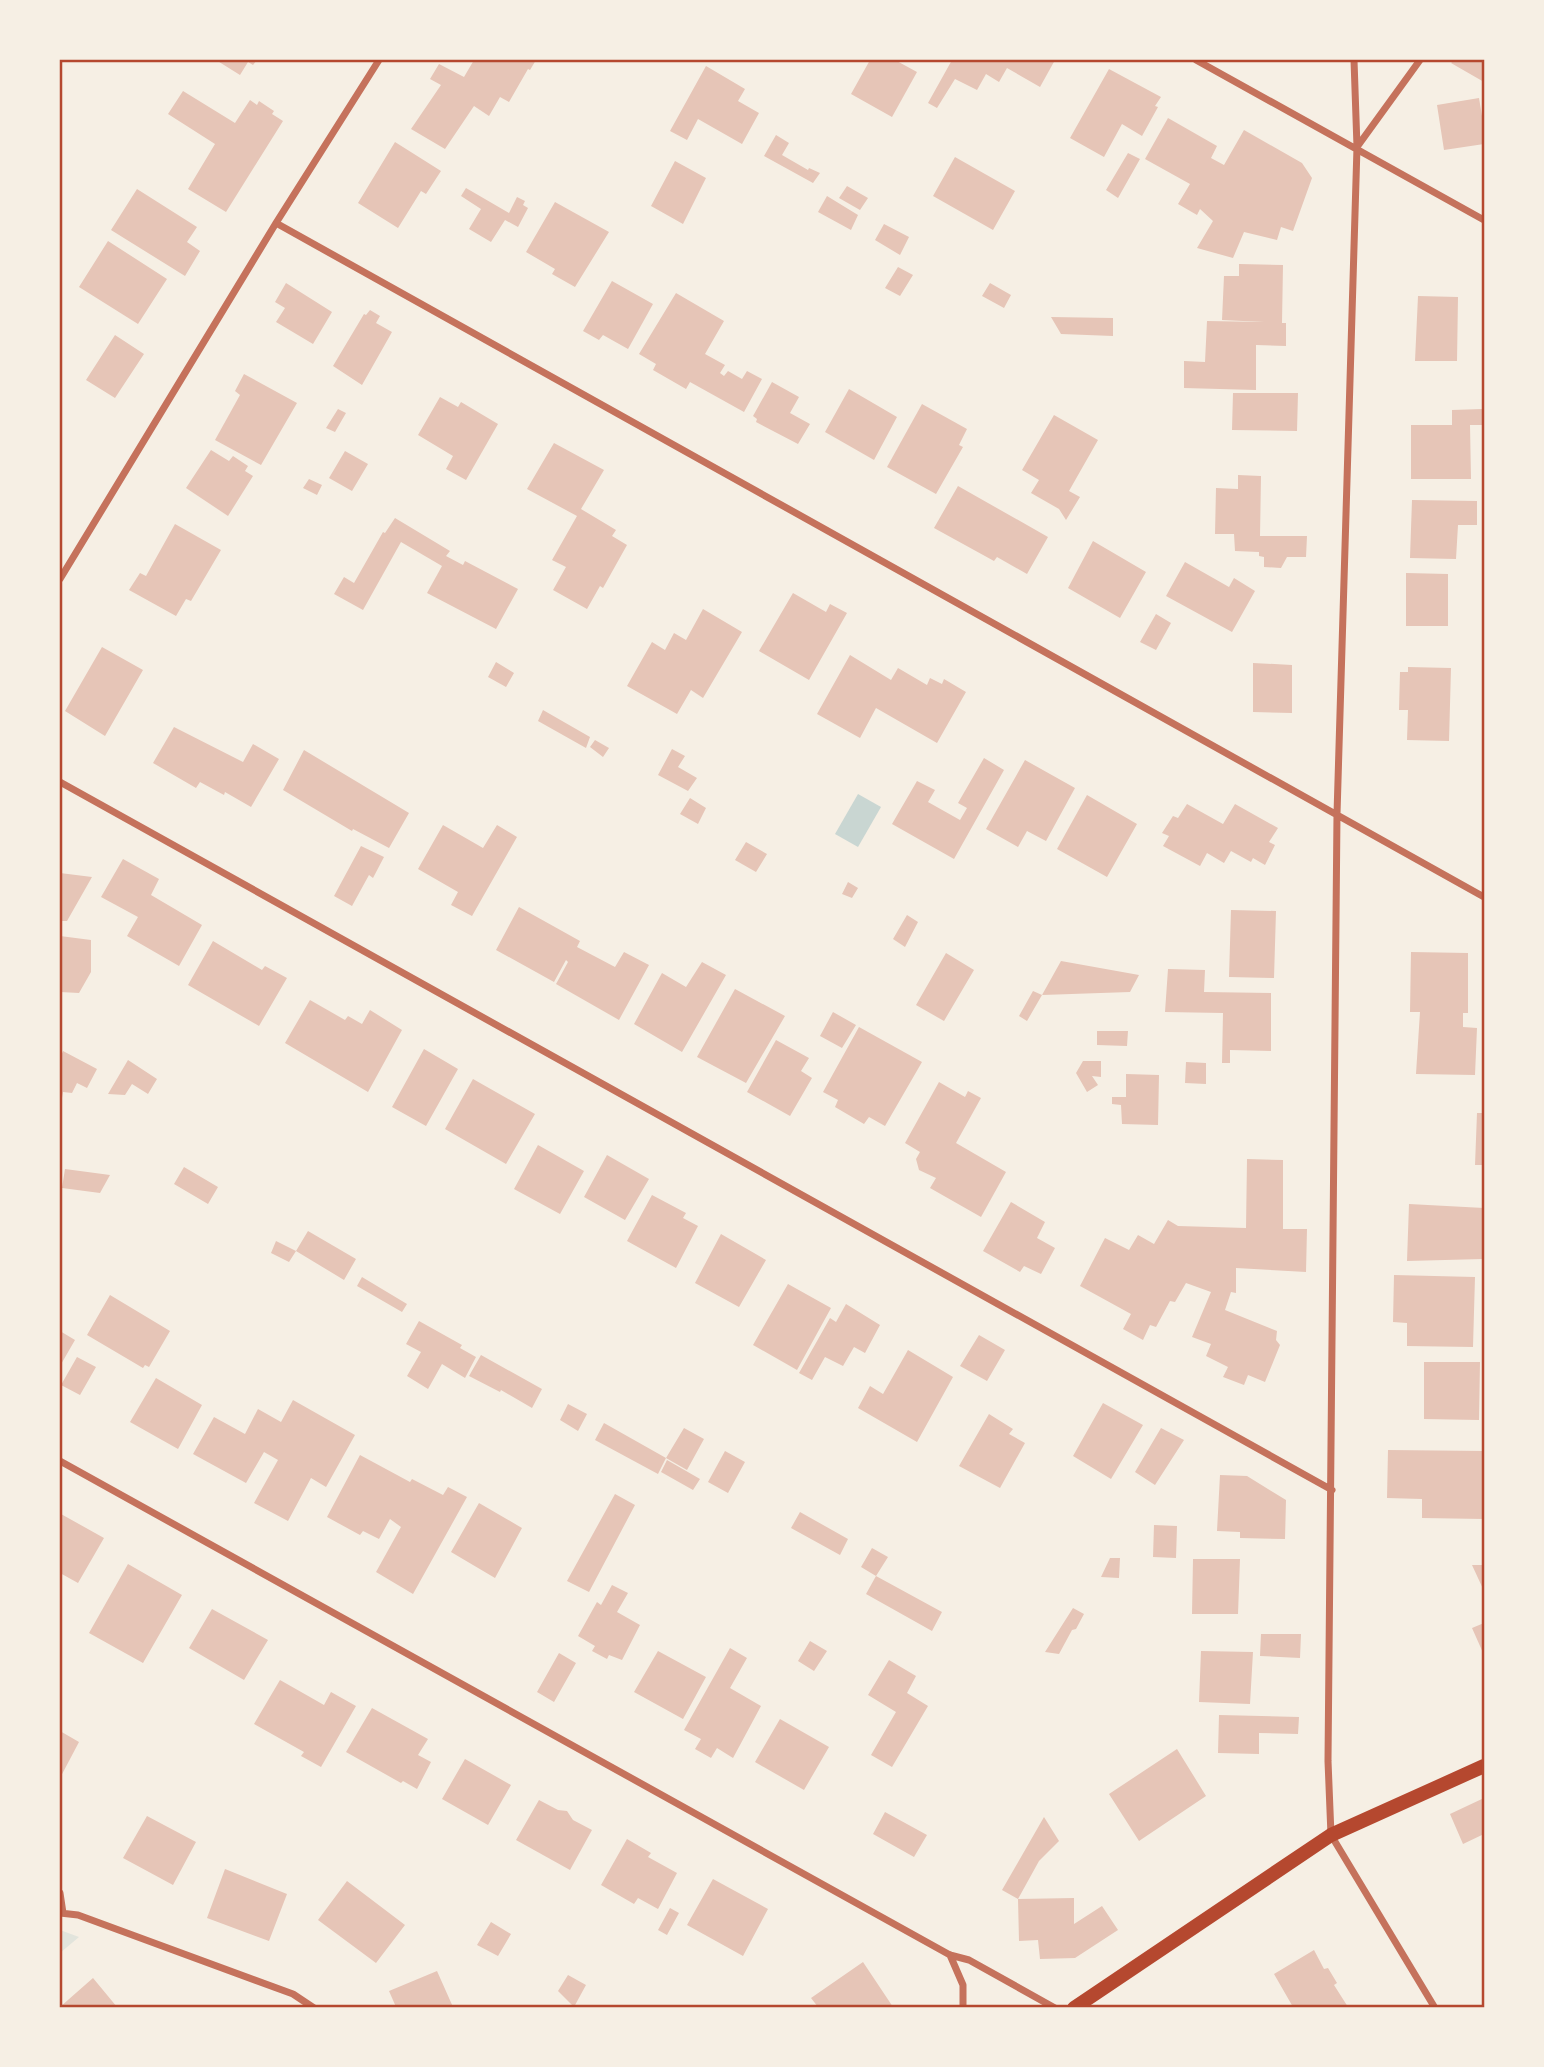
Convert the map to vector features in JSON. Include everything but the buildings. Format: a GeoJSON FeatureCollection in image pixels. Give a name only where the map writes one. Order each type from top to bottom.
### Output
{"type":"FeatureCollection","features":[{"type":"Feature","properties":{"kind":"main road"},"geometry":{"type":"LineString","coordinates":[[1074,2007],[1331,1835],[1485,1766]]}},
{"type":"Feature","properties":{"kind":"street"},"geometry":{"type":"LineString","coordinates":[[60,579],[275,223],[379,60]]}},
{"type":"Feature","properties":{"kind":"street"},"geometry":{"type":"LineString","coordinates":[[1196,60],[1485,220]]}},
{"type":"Feature","properties":{"kind":"street"},"geometry":{"type":"LineString","coordinates":[[1354,60],[1357,147],[1337,814],[1328,1761],[1331,1835],[1435,2007]]}},
{"type":"Feature","properties":{"kind":"street"},"geometry":{"type":"LineString","coordinates":[[1357,147],[1420,60]]}},
{"type":"Feature","properties":{"kind":"street"},"geometry":{"type":"LineString","coordinates":[[275,223],[1485,897]]}},
{"type":"Feature","properties":{"kind":"street"},"geometry":{"type":"LineString","coordinates":[[60,782],[1332,1490]]}},
{"type":"Feature","properties":{"kind":"street"},"geometry":{"type":"LineString","coordinates":[[60,1461],[950,1955],[969,1959],[1055,2007]]}},
{"type":"Feature","properties":{"kind":"street"},"geometry":{"type":"LineString","coordinates":[[60,1894],[61,1913],[78,1915],[293,1994],[314,2007]]}},
{"type":"Feature","properties":{"kind":"street"},"geometry":{"type":"LineString","coordinates":[[950,1955],[963,1985],[963,2007]]}},
{"type":"Feature","properties":{"kind":"shaded area"},"geometry":{"type":"Polygon","coordinates":[[[858,794],[881,807],[858,847],[835,834],[858,794]]]}},
{"type":"Feature","properties":{"kind":"shaded area"},"geometry":{"type":"Polygon","coordinates":[[[60,1930],[79,1937],[60,1953],[60,1930]]]}}]}
